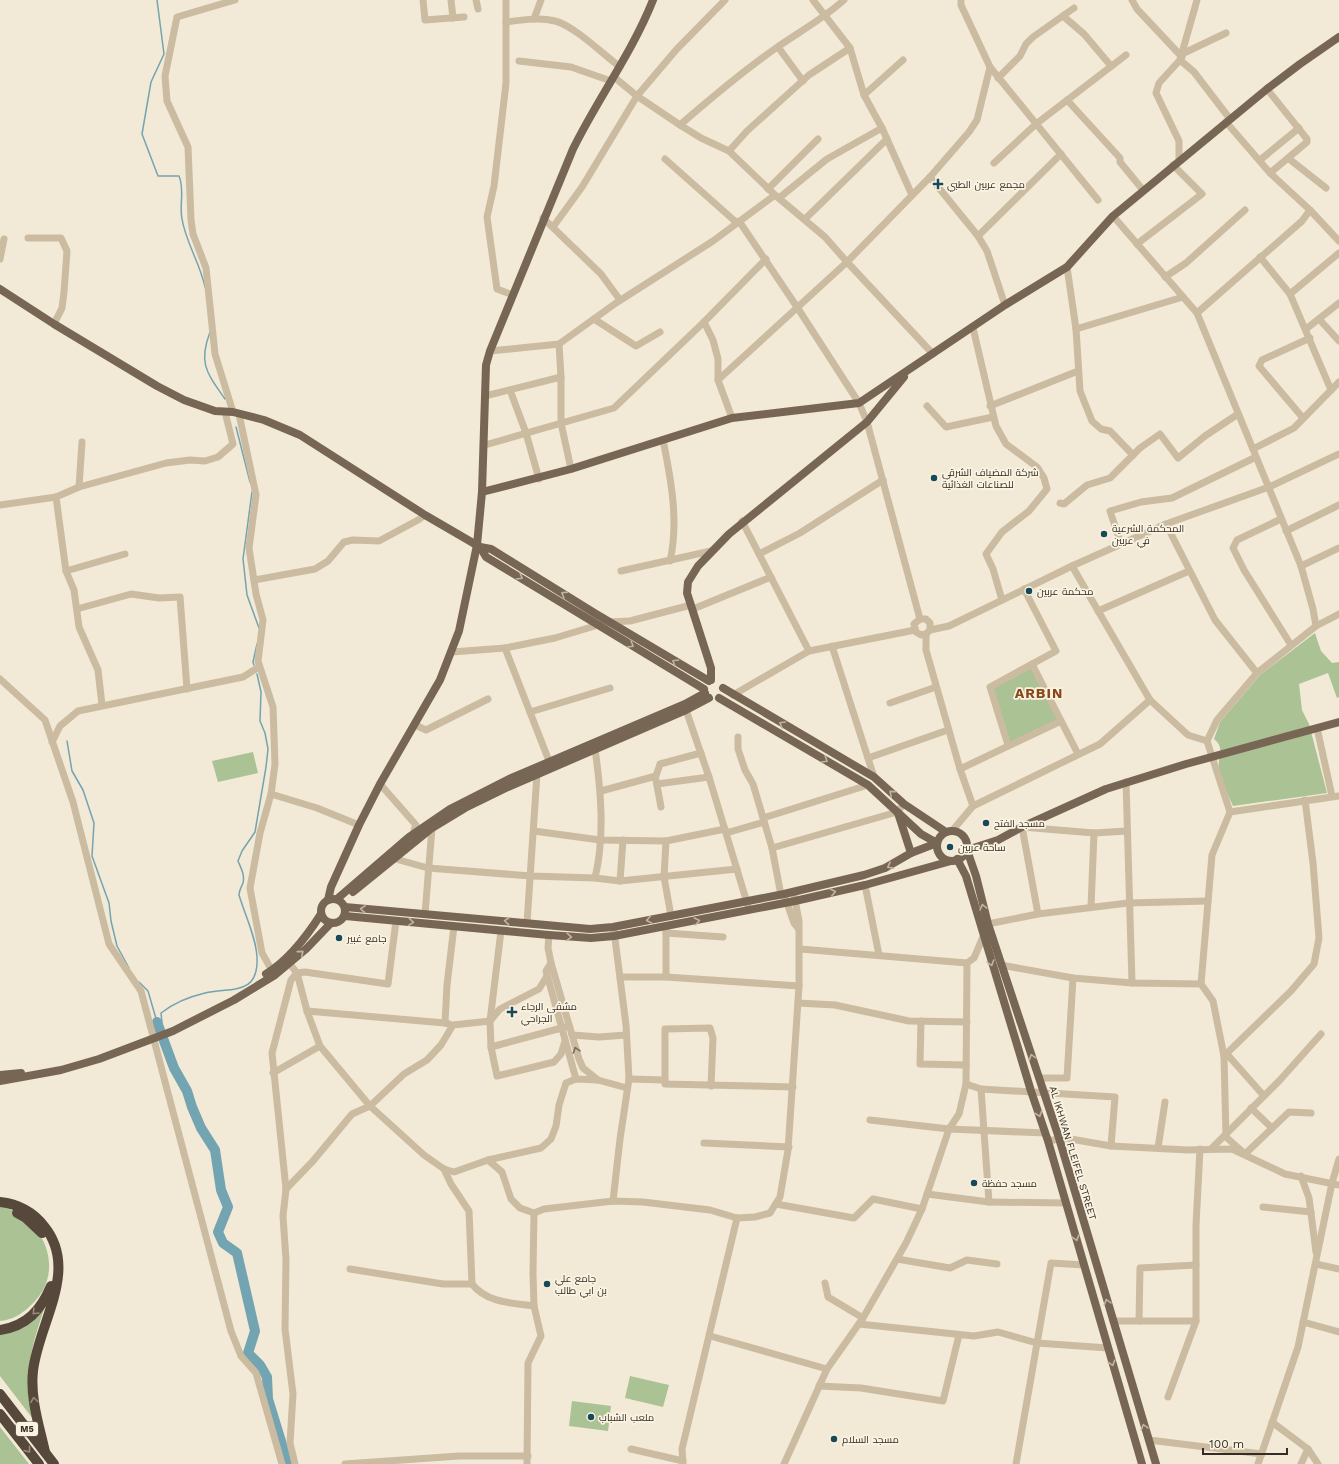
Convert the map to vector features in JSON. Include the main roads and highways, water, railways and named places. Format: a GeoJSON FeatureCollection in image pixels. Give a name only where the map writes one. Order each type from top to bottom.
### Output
{"type":"FeatureCollection","features":[{"type":"Feature","properties":{"kind":"highway"},"geometry":{"type":"LineString","coordinates":[[0,1202],[19,1206],[27,1210],[46,1228],[57,1251],[59,1268],[32,1372],[33,1399],[45,1452]]}},
{"type":"Feature","properties":{"kind":"highway"},"geometry":{"type":"LineString","coordinates":[[0,1208],[13,1211],[26,1218],[46,1238],[54,1261],[54,1285],[44,1302],[36,1312],[19,1325],[0,1330]]}},
{"type":"Feature","properties":{"kind":"highway","name":"M5"},"geometry":{"type":"LineString","coordinates":[[0,1394],[54,1464]]}},
{"type":"Feature","properties":{"kind":"highway","name":"M5"},"geometry":{"type":"LineString","coordinates":[[0,1414],[39,1464]]}},
{"type":"Feature","properties":{"kind":"main road"},"geometry":{"type":"LineString","coordinates":[[273,972],[308,934],[321,914],[321,908],[328,900],[331,887],[380,784],[440,680],[452,652],[459,631],[478,546],[485,445],[486,365],[490,351],[573,149],[620,67],[644,22],[653,0]]}},
{"type":"Feature","properties":{"kind":"main road"},"geometry":{"type":"LineString","coordinates":[[482,492],[571,469],[732,418],[859,403],[973,328],[1005,305],[1067,267],[1112,216],[1176,162],[1267,89],[1339,37]]}},
{"type":"Feature","properties":{"kind":"main road"},"geometry":{"type":"LineString","coordinates":[[0,289],[54,324],[157,386],[184,400],[199,406],[264,420],[300,435],[425,515],[478,546],[491,549],[608,622],[710,681],[720,683],[723,688],[733,695],[874,777],[904,804],[949,831],[963,835],[966,840],[967,850]]}},
{"type":"Feature","properties":{"kind":"main road"},"geometry":{"type":"LineString","coordinates":[[341,902],[387,854],[417,835],[488,796],[537,774],[547,765],[595,749],[686,710],[706,694],[710,681],[711,668],[687,593],[688,582],[698,566],[742,521],[867,422],[909,370]]}},
{"type":"Feature","properties":{"kind":"main road"},"geometry":{"type":"LineString","coordinates":[[478,546],[486,557],[598,625],[706,694],[719,698],[868,785],[921,834],[937,843]]}},
{"type":"Feature","properties":{"kind":"main road"},"geometry":{"type":"LineString","coordinates":[[719,698],[723,688]]}},
{"type":"Feature","properties":{"kind":"main road"},"geometry":{"type":"LineString","coordinates":[[341,902],[417,835],[450,809],[480,793],[547,765],[706,694]]}},
{"type":"Feature","properties":{"kind":"main road"},"geometry":{"type":"LineString","coordinates":[[328,900],[425,914],[590,929],[613,927],[747,901],[784,897],[795,901],[865,885],[954,860],[967,850],[998,840],[1022,827],[1106,789],[1212,757],[1339,722]]}},
{"type":"Feature","properties":{"kind":"main road"},"geometry":{"type":"LineString","coordinates":[[897,812],[911,853]]}},
{"type":"Feature","properties":{"kind":"main road"},"geometry":{"type":"LineString","coordinates":[[949,831],[939,838],[937,843],[938,851],[941,856],[954,860]]}},
{"type":"Feature","properties":{"kind":"main road"},"geometry":{"type":"LineString","coordinates":[[321,914],[325,920],[331,923],[337,923],[345,916],[549,935],[591,938],[614,936],[666,930],[749,910],[794,892],[885,868],[911,853],[937,843]]}},
{"type":"Feature","properties":{"kind":"main road","name":"AL IKHWAN FLEIFEL STREET"},"geometry":{"type":"LineString","coordinates":[[967,850],[976,876],[988,924],[1001,965],[1059,1138],[1156,1464]]}},
{"type":"Feature","properties":{"kind":"main road","name":"AL IKHWAN FLEIFEL STREET"},"geometry":{"type":"LineString","coordinates":[[954,860],[966,876],[983,937],[1031,1091],[1047,1137],[1142,1464]]}},
{"type":"Feature","properties":{"kind":"main road"},"geometry":{"type":"LineString","coordinates":[[341,902],[345,916]]}},
{"type":"Feature","properties":{"kind":"main road"},"geometry":{"type":"LineString","coordinates":[[0,1081],[25,1075],[61,1070],[172,1028],[234,1000],[273,972],[289,963],[306,949],[331,923]]}},
{"type":"Feature","properties":{"kind":"main road"},"geometry":{"type":"LineString","coordinates":[[0,1075],[25,1075]]}},
{"type":"Feature","properties":{"kind":"waterway"},"geometry":{"type":"LineString","coordinates":[[157,0],[164,54],[151,82],[142,134],[158,176],[179,176],[182,187],[181,214],[184,228],[205,287]]}},
{"type":"Feature","properties":{"kind":"waterway"},"geometry":{"type":"LineString","coordinates":[[210,332],[206,343],[206,368],[213,382],[225,399]]}},
{"type":"Feature","properties":{"kind":"waterway"},"geometry":{"type":"LineString","coordinates":[[236,427],[250,482]]}},
{"type":"Feature","properties":{"kind":"waterway"},"geometry":{"type":"LineString","coordinates":[[252,492],[243,559],[247,595],[259,628]]}},
{"type":"Feature","properties":{"kind":"waterway"},"geometry":{"type":"LineString","coordinates":[[254,665],[253,662],[257,644]]}},
{"type":"Feature","properties":{"kind":"waterway"},"geometry":{"type":"LineString","coordinates":[[159,1027],[162,1023],[161,1013],[171,1006],[187,998],[215,991],[242,987],[248,984],[253,978],[256,969],[257,957],[255,942],[239,895],[243,883],[243,877],[238,861],[242,851],[255,832],[268,749],[265,733],[260,721],[261,692],[257,674]]}},
{"type":"Feature","properties":{"kind":"waterway"},"geometry":{"type":"LineString","coordinates":[[67,741],[72,771],[83,790],[94,823],[92,856],[109,903],[111,921],[117,946],[129,968]]}},
{"type":"Feature","properties":{"kind":"waterway"},"geometry":{"type":"LineString","coordinates":[[139,982],[148,991],[157,1022]]}},
{"type":"Feature","properties":{"kind":"waterway"},"geometry":{"type":"LineString","coordinates":[[157,1022],[174,1068],[187,1091],[201,1128],[215,1150],[221,1190],[228,1207],[218,1232],[223,1243],[237,1253],[255,1331],[248,1353],[260,1365],[267,1377],[268,1399],[288,1464]]}},
{"type":"Feature","properties":{"kind":"place","name":"مجمع عربين الطبي"},"geometry":{"type":"Point","coordinates":[938,184]}},
{"type":"Feature","properties":{"kind":"place","name":"شركة المضياف الشرقي للصناعات الغذائية"},"geometry":{"type":"Point","coordinates":[934,478]}},
{"type":"Feature","properties":{"kind":"place","name":"المحكمة الشرعية في عربين"},"geometry":{"type":"Point","coordinates":[1104,534]}},
{"type":"Feature","properties":{"kind":"place","name":"محكمة عربين"},"geometry":{"type":"Point","coordinates":[1029,591]}},
{"type":"Feature","properties":{"kind":"place","name":"مسجد الفتح"},"geometry":{"type":"Point","coordinates":[986,823]}},
{"type":"Feature","properties":{"kind":"place","name":"ساحة عربين"},"geometry":{"type":"Point","coordinates":[950,847]}},
{"type":"Feature","properties":{"kind":"place","name":"جامع غبير"},"geometry":{"type":"Point","coordinates":[339,938]}},
{"type":"Feature","properties":{"kind":"place","name":"مشفى الرجاء الجراحي"},"geometry":{"type":"Point","coordinates":[512,1012]}},
{"type":"Feature","properties":{"kind":"place","name":"مسجد حفظة"},"geometry":{"type":"Point","coordinates":[974,1183]}},
{"type":"Feature","properties":{"kind":"place","name":"جامع علي بن ابي طالب"},"geometry":{"type":"Point","coordinates":[547,1284]}},
{"type":"Feature","properties":{"kind":"place","name":"ملعب الشباب"},"geometry":{"type":"Point","coordinates":[591,1417]}},
{"type":"Feature","properties":{"kind":"place","name":"مسجد السلام"},"geometry":{"type":"Point","coordinates":[834,1439]}},
{"type":"Feature","properties":{"kind":"district","name":"ARBIN"},"geometry":{"type":"Point","coordinates":[1039,693]}}]}
